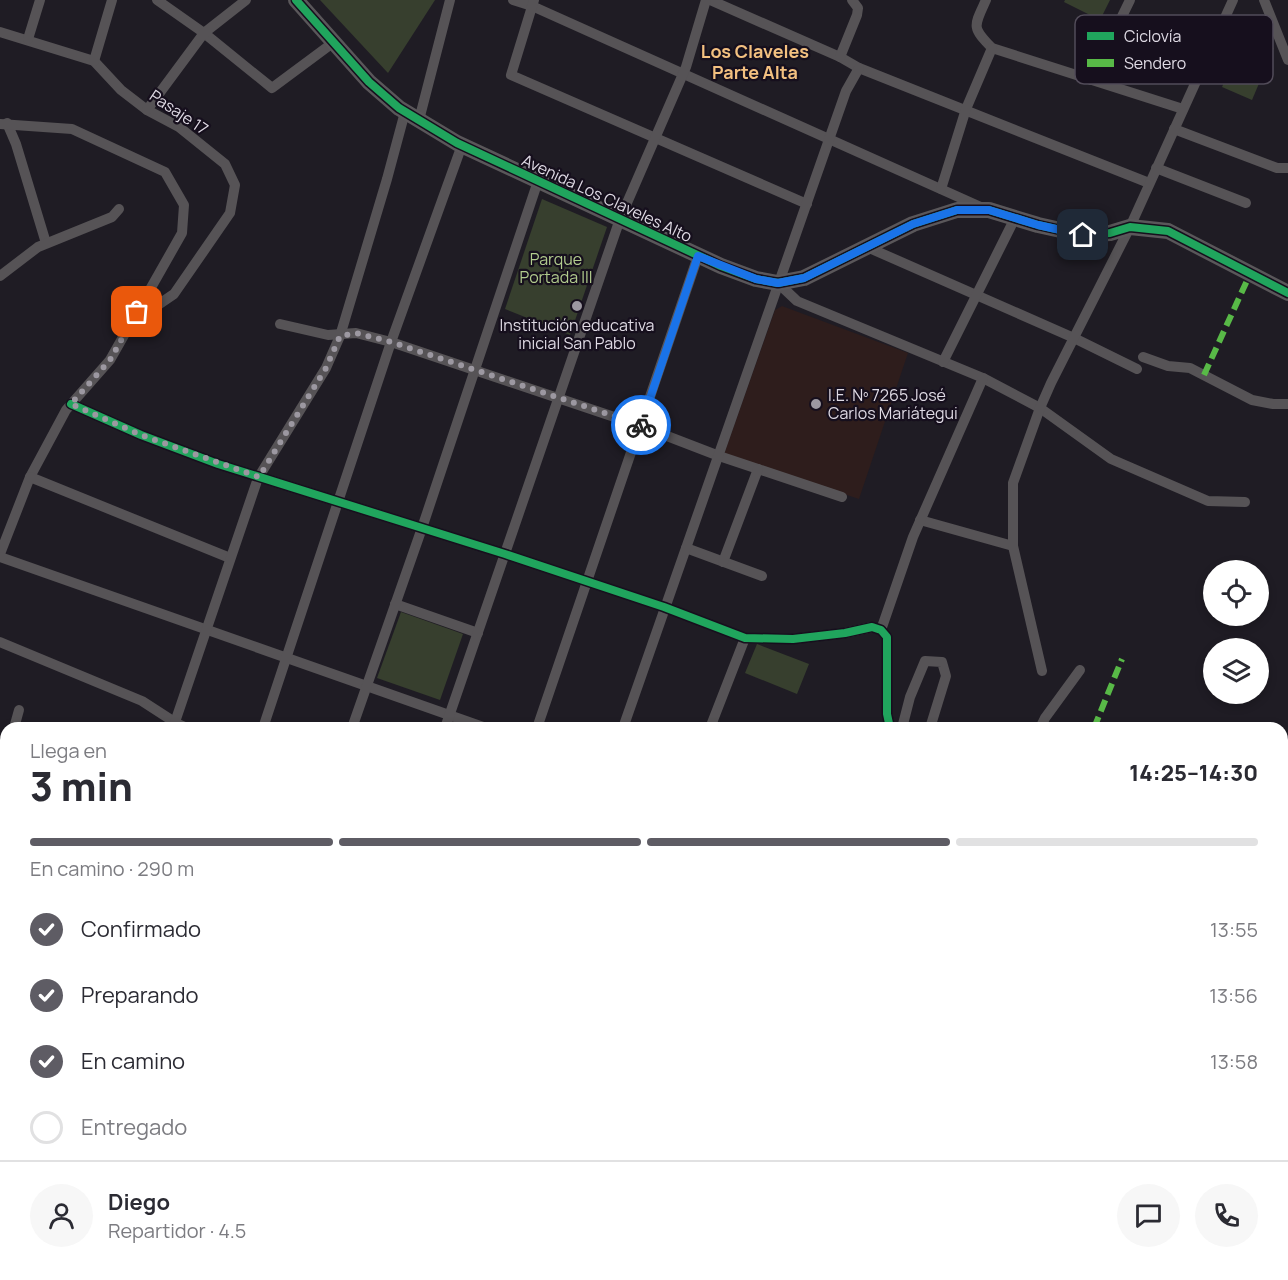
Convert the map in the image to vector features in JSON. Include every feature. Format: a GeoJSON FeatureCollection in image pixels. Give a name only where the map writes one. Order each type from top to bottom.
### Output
{"type":"FeatureCollection","features":[{"type":"Feature","properties":{"kind":"street"},"geometry":{"type":"LineString","coordinates":[[28,39],[40,0]]}},
{"type":"Feature","properties":{"kind":"street"},"geometry":{"type":"LineString","coordinates":[[94,61],[112,0]]}},
{"type":"Feature","properties":{"kind":"street"},"geometry":{"type":"LineString","coordinates":[[157,0],[204,33],[272,88],[334,42]]}},
{"type":"Feature","properties":{"kind":"street"},"geometry":{"type":"LineString","coordinates":[[147,110],[204,33],[246,0]]}},
{"type":"Feature","properties":{"kind":"street","name":"Avenida Los Claveles Alto"},"geometry":{"type":"LineString","coordinates":[[296,0],[369,82],[412,116],[462,146],[698,256],[756,279],[778,283],[804,278],[913,224],[957,210],[989,210],[1083,235],[1110,233],[1130,227],[1168,231],[1288,293]]}},
{"type":"Feature","properties":{"kind":"street"},"geometry":{"type":"LineString","coordinates":[[175,722],[259,477],[326,368],[340,336],[387,179],[412,116],[450,0]]}},
{"type":"Feature","properties":{"kind":"street"},"geometry":{"type":"LineString","coordinates":[[513,0],[533,3],[989,210]]}},
{"type":"Feature","properties":{"kind":"street"},"geometry":{"type":"LineString","coordinates":[[447,722],[620,219],[683,73],[706,0]]}},
{"type":"Feature","properties":{"kind":"street"},"geometry":{"type":"LineString","coordinates":[[710,0],[840,57],[859,68],[1149,183]]}},
{"type":"Feature","properties":{"kind":"street"},"geometry":{"type":"LineString","coordinates":[[840,57],[857,15],[858,8],[852,0]]}},
{"type":"Feature","properties":{"kind":"street"},"geometry":{"type":"LineString","coordinates":[[986,0],[976,27],[978,34],[992,48],[1075,75]]}},
{"type":"Feature","properties":{"kind":"street"},"geometry":{"type":"LineString","coordinates":[[1123,15],[1130,0]]}},
{"type":"Feature","properties":{"kind":"street"},"geometry":{"type":"LineString","coordinates":[[1226,15],[1233,0]]}},
{"type":"Feature","properties":{"kind":"street"},"geometry":{"type":"LineString","coordinates":[[1264,0],[1270,15]]}},
{"type":"Feature","properties":{"kind":"street"},"geometry":{"type":"LineString","coordinates":[[533,3],[511,75],[807,204]]}},
{"type":"Feature","properties":{"kind":"street"},"geometry":{"type":"LineString","coordinates":[[1273,22],[1288,60]]}},
{"type":"Feature","properties":{"kind":"street","name":"Pasaje 17"},"geometry":{"type":"LineString","coordinates":[[0,32],[94,61],[121,90],[147,110],[179,127],[225,164],[235,185],[230,213],[174,294],[130,324]]}},
{"type":"Feature","properties":{"kind":"street"},"geometry":{"type":"LineString","coordinates":[[941,189],[966,109],[992,48]]}},
{"type":"Feature","properties":{"kind":"street"},"geometry":{"type":"LineString","coordinates":[[625,722],[846,91],[859,68]]}},
{"type":"Feature","properties":{"kind":"street"},"geometry":{"type":"LineString","coordinates":[[1104,84],[1183,109]]}},
{"type":"Feature","properties":{"kind":"street"},"geometry":{"type":"LineString","coordinates":[[1042,671],[1013,546],[1013,483],[1040,408],[1130,227],[1194,84]]}},
{"type":"Feature","properties":{"kind":"street"},"geometry":{"type":"LineString","coordinates":[[3,123],[72,129],[165,172],[184,205],[182,233],[110,360],[66,410],[30,477],[0,556],[469,722]]}},
{"type":"Feature","properties":{"kind":"street"},"geometry":{"type":"LineString","coordinates":[[3,123],[16,144],[46,243]]}},
{"type":"Feature","properties":{"kind":"street"},"geometry":{"type":"LineString","coordinates":[[1174,129],[1277,168],[1288,168]]}},
{"type":"Feature","properties":{"kind":"street"},"geometry":{"type":"LineString","coordinates":[[265,722],[391,342],[462,146]]}},
{"type":"Feature","properties":{"kind":"street"},"geometry":{"type":"LineString","coordinates":[[1156,168],[1246,203]]}},
{"type":"Feature","properties":{"kind":"street"},"geometry":{"type":"LineString","coordinates":[[354,722],[422,528],[538,181]]}},
{"type":"Feature","properties":{"kind":"street"},"geometry":{"type":"LineString","coordinates":[[0,276],[46,243],[112,217],[119,209]]}},
{"type":"Feature","properties":{"kind":"street"},"geometry":{"type":"LineString","coordinates":[[943,362],[1015,218]]}},
{"type":"Feature","properties":{"kind":"street"},"geometry":{"type":"LineString","coordinates":[[867,247],[1074,338],[1137,369]]}},
{"type":"Feature","properties":{"kind":"street"},"geometry":{"type":"LineString","coordinates":[[539,722],[585,581],[641,426],[698,256]]}},
{"type":"Feature","properties":{"kind":"street"},"geometry":{"type":"LineString","coordinates":[[778,283],[797,301],[984,378],[1040,408],[1111,459],[1208,501],[1245,502]]}},
{"type":"Feature","properties":{"kind":"street"},"geometry":{"type":"LineString","coordinates":[[280,324],[328,335],[340,336],[356,333],[391,342],[641,426],[719,456],[842,497]]}},
{"type":"Feature","properties":{"kind":"street"},"geometry":{"type":"LineString","coordinates":[[1143,357],[1168,366],[1190,368],[1252,400],[1288,404]]}},
{"type":"Feature","properties":{"kind":"street"},"geometry":{"type":"LineString","coordinates":[[881,630],[920,520],[984,378]]}},
{"type":"Feature","properties":{"kind":"street"},"geometry":{"type":"LineString","coordinates":[[71,404],[141,435],[259,477],[505,554],[664,607],[745,638],[793,639],[845,633],[872,627],[881,630],[887,637],[889,722]]}},
{"type":"Feature","properties":{"kind":"street"},"geometry":{"type":"LineString","coordinates":[[723,562],[758,469]]}},
{"type":"Feature","properties":{"kind":"street"},"geometry":{"type":"LineString","coordinates":[[30,477],[230,558]]}},
{"type":"Feature","properties":{"kind":"street"},"geometry":{"type":"LineString","coordinates":[[920,520],[1013,546]]}},
{"type":"Feature","properties":{"kind":"street"},"geometry":{"type":"LineString","coordinates":[[686,548],[762,576]]}},
{"type":"Feature","properties":{"kind":"street"},"geometry":{"type":"LineString","coordinates":[[395,604],[478,633]]}},
{"type":"Feature","properties":{"kind":"street"},"geometry":{"type":"LineString","coordinates":[[712,722],[745,638]]}},
{"type":"Feature","properties":{"kind":"street"},"geometry":{"type":"LineString","coordinates":[[0,642],[142,701],[170,722]]}},
{"type":"Feature","properties":{"kind":"street"},"geometry":{"type":"LineString","coordinates":[[904,722],[910,697],[925,661],[930,660],[942,662],[946,676],[932,722]]}},
{"type":"Feature","properties":{"kind":"street"},"geometry":{"type":"LineString","coordinates":[[1044,722],[1080,670]]}},
{"type":"Feature","properties":{"kind":"street"},"geometry":{"type":"LineString","coordinates":[[16,722],[19,710]]}},
{"type":"Feature","properties":{"kind":"shaded area","name":"I.E. Nº 7265 José Carlos Mariátegui"},"geometry":{"type":"Polygon","coordinates":[[[782,306],[908,353],[859,499],[724,454],[775,310],[782,306]]]}},
{"type":"Feature","properties":{"kind":"green space"},"geometry":{"type":"Polygon","coordinates":[[[320,0],[435,0],[388,73],[320,0]]]}},
{"type":"Feature","properties":{"kind":"green space"},"geometry":{"type":"Polygon","coordinates":[[[1065,0],[1110,0],[1102,15],[1090,15],[1064,2],[1065,0]]]}},
{"type":"Feature","properties":{"kind":"green space"},"geometry":{"type":"Polygon","coordinates":[[[1223,84],[1259,84],[1252,100],[1222,87],[1223,84]]]}},
{"type":"Feature","properties":{"kind":"green space","name":"Parque Portada III"},"geometry":{"type":"Polygon","coordinates":[[[542,199],[607,227],[570,335],[505,309],[542,199]]]}},
{"type":"Feature","properties":{"kind":"green space"},"geometry":{"type":"Polygon","coordinates":[[[401,612],[463,634],[440,700],[377,678],[401,612]]]}},
{"type":"Feature","properties":{"kind":"green space"},"geometry":{"type":"Polygon","coordinates":[[[757,644],[809,664],[797,694],[745,673],[757,644]]]}},
{"type":"Feature","properties":{"kind":"marked path"},"geometry":{"type":"LineString","coordinates":[[1204,375],[1250,274]]}},
{"type":"Feature","properties":{"kind":"marked path"},"geometry":{"type":"LineString","coordinates":[[1096,722],[1122,659]]}},
{"type":"Feature","properties":{"kind":"cycle path"},"geometry":{"type":"LineString","coordinates":[[296,0],[369,82],[399,108],[457,143],[721,266],[756,279],[778,283],[804,278],[913,224],[957,210],[989,210],[1038,225],[1083,235],[1110,233],[1130,227],[1168,231],[1288,293]]}},
{"type":"Feature","properties":{"kind":"cycle path"},"geometry":{"type":"LineString","coordinates":[[71,404],[141,435],[218,464],[505,554],[664,607],[745,638],[793,639],[845,633],[872,627],[881,630],[887,637],[889,722]]}},
{"type":"Feature","properties":{"kind":"way so far"},"geometry":{"type":"LineString","coordinates":[[137,312],[110,360],[71,404],[141,435],[259,477],[326,368],[340,336],[356,333],[391,342],[641,425]]}},
{"type":"Feature","properties":{"kind":"place","name":"Institución educativa inicial San Pablo"},"geometry":{"type":"Point","coordinates":[577,306]}},
{"type":"Feature","properties":{"kind":"place","name":"I.E. Nº 7265 José Carlos Mariátegui"},"geometry":{"type":"Point","coordinates":[816,404]}},
{"type":"Feature","properties":{"kind":"district","name":"Los Claveles Parte Alta"},"geometry":{"type":"Point","coordinates":[755,62]}},
{"type":"Feature","properties":{"kind":"route"},"geometry":{"type":"LineString","coordinates":[[641,425],[698,256],[756,279],[778,283],[804,278],[913,224],[957,210],[989,210],[1038,225],[1083,235]]}}]}
